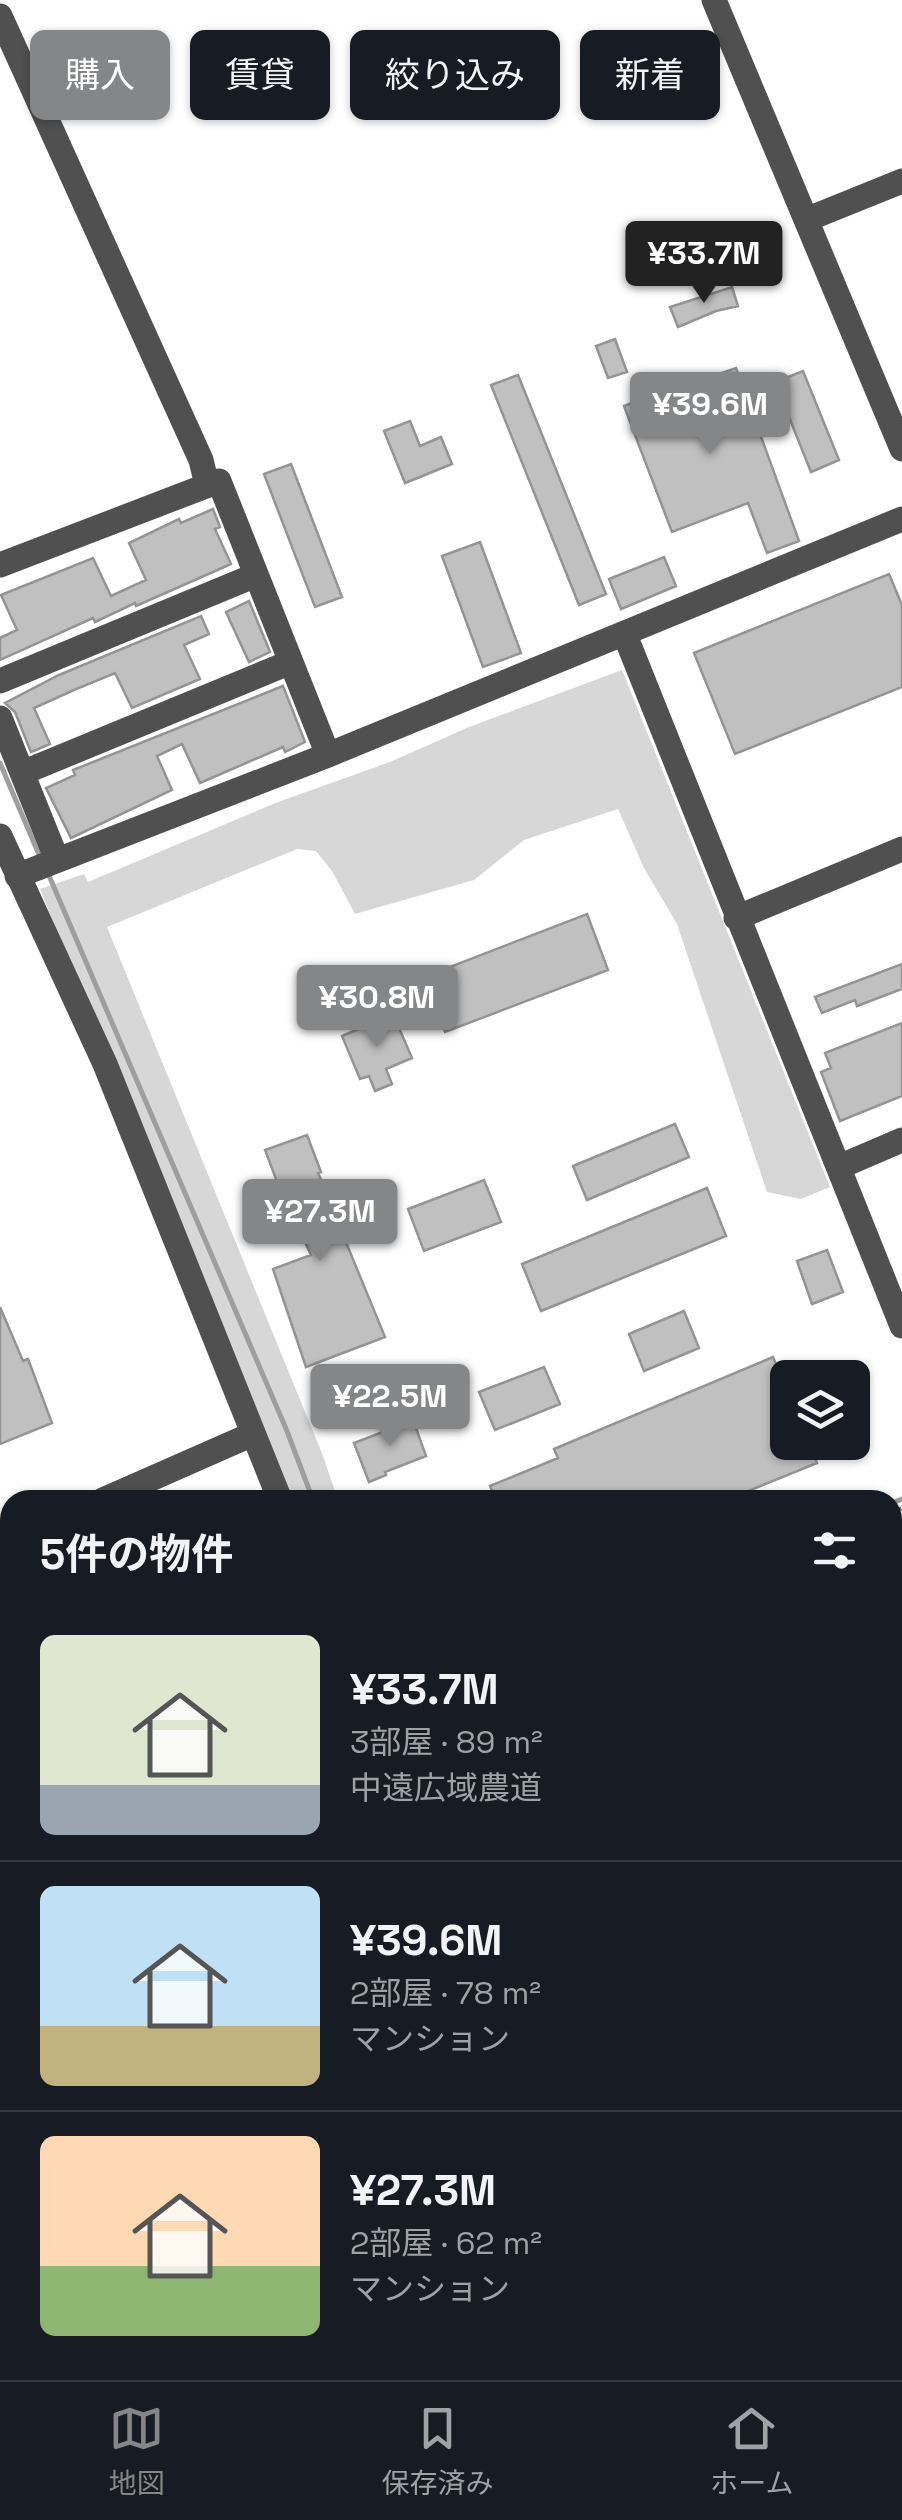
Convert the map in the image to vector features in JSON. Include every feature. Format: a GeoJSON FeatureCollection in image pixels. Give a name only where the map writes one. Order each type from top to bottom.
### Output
{"type":"FeatureCollection","features":[{"type":"Feature","properties":{"kind":"street"},"geometry":{"type":"LineString","coordinates":[[714,0],[902,450]]}},
{"type":"Feature","properties":{"kind":"street"},"geometry":{"type":"LineString","coordinates":[[0,16],[201,460],[207,485]]}},
{"type":"Feature","properties":{"kind":"street"},"geometry":{"type":"LineString","coordinates":[[808,219],[902,181]]}},
{"type":"Feature","properties":{"kind":"street"},"geometry":{"type":"LineString","coordinates":[[0,565],[219,481],[328,755]]}},
{"type":"Feature","properties":{"kind":"street"},"geometry":{"type":"LineString","coordinates":[[13,886],[57,860],[328,755],[902,520]]}},
{"type":"Feature","properties":{"kind":"street"},"geometry":{"type":"LineString","coordinates":[[0,681],[256,575]]}},
{"type":"Feature","properties":{"kind":"street"},"geometry":{"type":"LineString","coordinates":[[625,635],[902,1326]]}},
{"type":"Feature","properties":{"kind":"street"},"geometry":{"type":"LineString","coordinates":[[22,773],[290,662]]}},
{"type":"Feature","properties":{"kind":"street"},"geometry":{"type":"LineString","coordinates":[[0,718],[57,860]]}},
{"type":"Feature","properties":{"kind":"street"},"geometry":{"type":"LineString","coordinates":[[0,836],[13,886],[105,1064],[276,1490]]}},
{"type":"Feature","properties":{"kind":"street"},"geometry":{"type":"LineString","coordinates":[[736,918],[902,850]]}},
{"type":"Feature","properties":{"kind":"street"},"geometry":{"type":"LineString","coordinates":[[838,1167],[902,1140]]}},
{"type":"Feature","properties":{"kind":"street"},"geometry":{"type":"LineString","coordinates":[[127,1490],[254,1434]]}},
{"type":"Feature","properties":{"kind":"shaded area"},"geometry":{"type":"Polygon","coordinates":[[[622,670],[830,1187],[801,1199],[767,1192],[677,924],[644,868],[618,809],[524,840],[474,880],[355,914],[332,871],[316,851],[297,849],[107,927],[335,1490],[283,1490],[40,889],[84,874],[88,882],[469,727],[622,670]]]}},
{"type":"Feature","properties":{"kind":"building"},"geometry":{"type":"Polygon","coordinates":[[[732,287],[738,306],[678,327],[670,307],[732,287]]]}},
{"type":"Feature","properties":{"kind":"building"},"geometry":{"type":"Polygon","coordinates":[[[615,339],[627,372],[608,378],[596,346],[615,339]]]}},
{"type":"Feature","properties":{"kind":"building"},"geometry":{"type":"Polygon","coordinates":[[[736,368],[799,541],[767,553],[748,503],[672,532],[624,406],[736,368]]]}},
{"type":"Feature","properties":{"kind":"building"},"geometry":{"type":"Polygon","coordinates":[[[803,371],[839,460],[811,472],[775,382],[803,371]]]}},
{"type":"Feature","properties":{"kind":"building"},"geometry":{"type":"Polygon","coordinates":[[[518,375],[606,594],[579,605],[491,385],[518,375]]]}},
{"type":"Feature","properties":{"kind":"building"},"geometry":{"type":"Polygon","coordinates":[[[410,421],[420,446],[441,437],[452,464],[405,483],[384,431],[410,421]]]}},
{"type":"Feature","properties":{"kind":"building"},"geometry":{"type":"Polygon","coordinates":[[[291,464],[342,597],[315,607],[264,474],[291,464]]]}},
{"type":"Feature","properties":{"kind":"building"},"geometry":{"type":"Polygon","coordinates":[[[213,509],[220,527],[215,529],[231,564],[136,606],[135,603],[95,622],[93,618],[0,660],[0,638],[17,630],[1,595],[93,558],[111,596],[146,580],[129,543],[179,519],[181,523],[213,509]]]}},
{"type":"Feature","properties":{"kind":"building"},"geometry":{"type":"Polygon","coordinates":[[[480,542],[521,653],[483,667],[442,556],[480,542]]]}},
{"type":"Feature","properties":{"kind":"building"},"geometry":{"type":"Polygon","coordinates":[[[664,557],[676,586],[621,609],[609,579],[664,557]]]}},
{"type":"Feature","properties":{"kind":"building"},"geometry":{"type":"Polygon","coordinates":[[[889,574],[902,605],[902,687],[735,754],[694,653],[889,574]]]}},
{"type":"Feature","properties":{"kind":"building"},"geometry":{"type":"Polygon","coordinates":[[[249,601],[270,652],[249,662],[226,612],[249,601]]]}},
{"type":"Feature","properties":{"kind":"building"},"geometry":{"type":"Polygon","coordinates":[[[201,616],[209,634],[184,645],[200,679],[132,708],[115,673],[74,690],[34,708],[50,744],[31,752],[15,712],[5,703],[59,675],[201,616]]]}},
{"type":"Feature","properties":{"kind":"building"},"geometry":{"type":"Polygon","coordinates":[[[283,686],[305,742],[285,752],[283,747],[200,783],[182,744],[157,756],[172,790],[71,838],[46,788],[75,775],[73,770],[283,686]]]}},
{"type":"Feature","properties":{"kind":"building"},"geometry":{"type":"Polygon","coordinates":[[[587,914],[608,970],[445,1032],[424,977],[587,914]]]}},
{"type":"Feature","properties":{"kind":"building"},"geometry":{"type":"Polygon","coordinates":[[[902,964],[902,989],[857,1006],[855,1000],[822,1013],[815,997],[902,964]]]}},
{"type":"Feature","properties":{"kind":"building"},"geometry":{"type":"Polygon","coordinates":[[[393,1014],[412,1058],[386,1069],[392,1084],[375,1091],[369,1076],[360,1079],[342,1036],[393,1014]]]}},
{"type":"Feature","properties":{"kind":"building"},"geometry":{"type":"Polygon","coordinates":[[[902,1023],[902,1096],[840,1121],[821,1072],[831,1068],[825,1053],[902,1023]]]}},
{"type":"Feature","properties":{"kind":"building"},"geometry":{"type":"Polygon","coordinates":[[[675,1124],[689,1157],[587,1200],[573,1166],[675,1124]]]}},
{"type":"Feature","properties":{"kind":"building"},"geometry":{"type":"Polygon","coordinates":[[[307,1135],[321,1172],[318,1173],[385,1337],[306,1367],[273,1269],[311,1255],[265,1150],[307,1135]]]}},
{"type":"Feature","properties":{"kind":"building"},"geometry":{"type":"Polygon","coordinates":[[[484,1180],[501,1222],[424,1251],[408,1209],[484,1180]]]}},
{"type":"Feature","properties":{"kind":"building"},"geometry":{"type":"Polygon","coordinates":[[[707,1188],[726,1236],[541,1311],[522,1264],[707,1188]]]}},
{"type":"Feature","properties":{"kind":"building"},"geometry":{"type":"Polygon","coordinates":[[[827,1250],[843,1292],[812,1304],[797,1261],[827,1250]]]}},
{"type":"Feature","properties":{"kind":"building"},"geometry":{"type":"Polygon","coordinates":[[[0,1307],[23,1361],[28,1359],[52,1423],[0,1444],[0,1307]]]}},
{"type":"Feature","properties":{"kind":"building"},"geometry":{"type":"Polygon","coordinates":[[[684,1311],[699,1348],[644,1371],[629,1334],[684,1311]]]}},
{"type":"Feature","properties":{"kind":"building"},"geometry":{"type":"Polygon","coordinates":[[[773,1357],[770,1460],[817,1463],[751,1490],[492,1490],[490,1486],[558,1458],[554,1449],[773,1357]]]}},
{"type":"Feature","properties":{"kind":"building"},"geometry":{"type":"Polygon","coordinates":[[[544,1367],[560,1404],[495,1430],[479,1392],[544,1367]]]}},
{"type":"Feature","properties":{"kind":"building"},"geometry":{"type":"Polygon","coordinates":[[[412,1417],[426,1456],[369,1482],[354,1443],[412,1417]]]}},
{"type":"Feature","properties":{"kind":"waterway"},"geometry":{"type":"LineString","coordinates":[[0,763],[40,857]]}},
{"type":"Feature","properties":{"kind":"waterway"},"geometry":{"type":"LineString","coordinates":[[47,871],[309,1490]]}}]}
